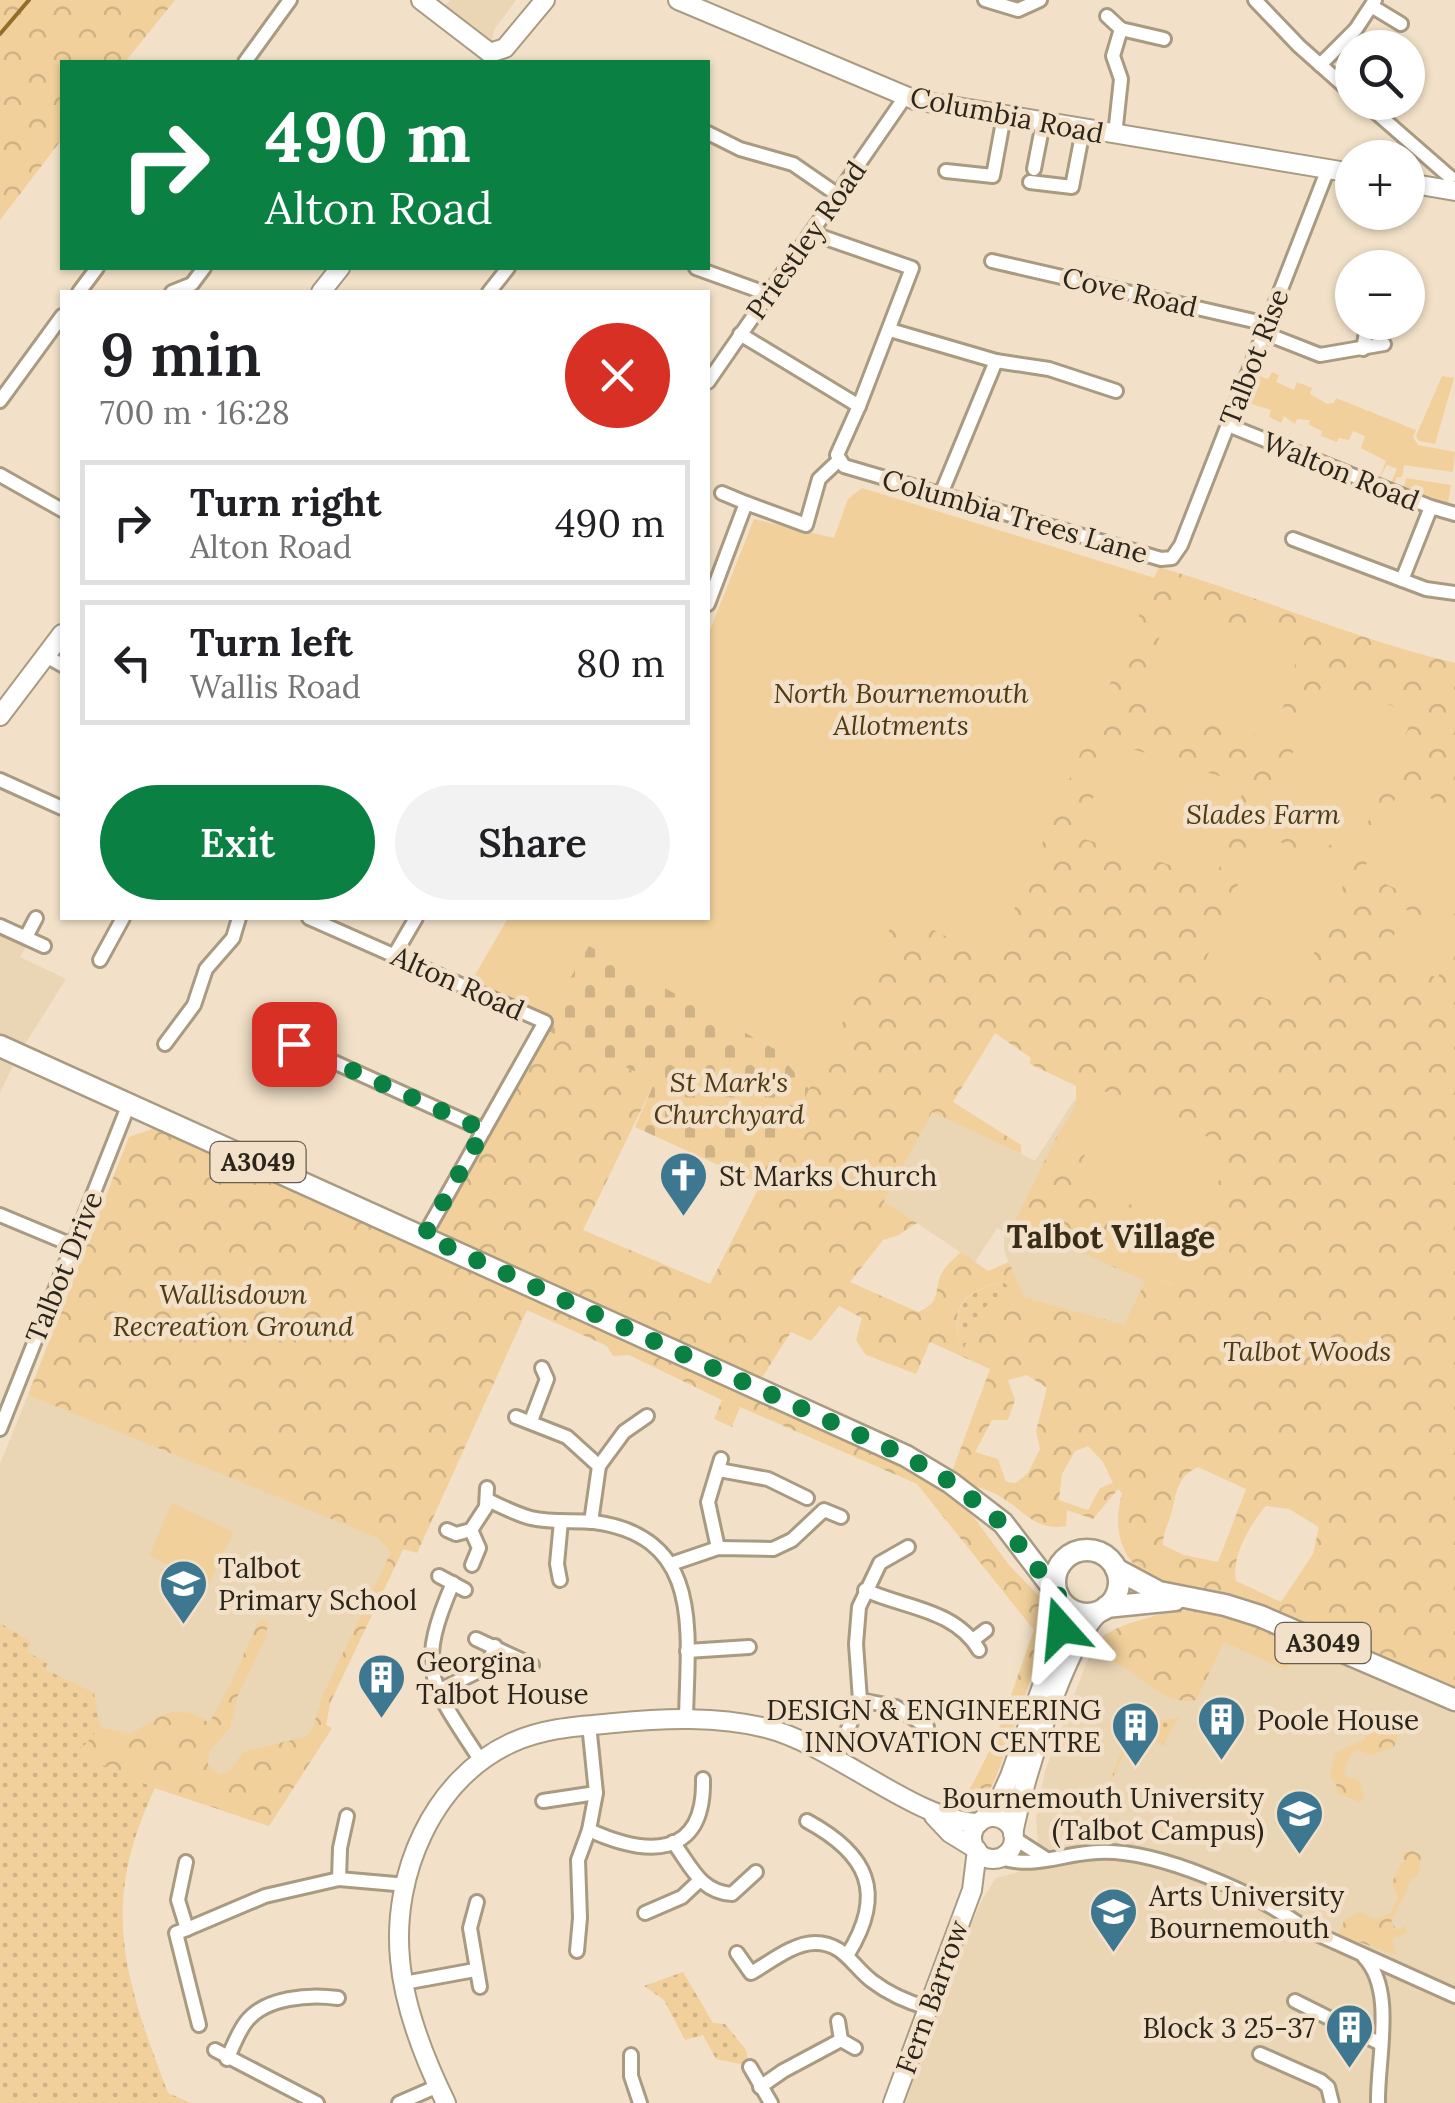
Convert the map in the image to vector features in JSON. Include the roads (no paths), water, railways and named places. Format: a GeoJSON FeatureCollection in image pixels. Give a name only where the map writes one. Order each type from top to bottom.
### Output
{"type":"FeatureCollection","features":[{"type":"Feature","properties":{"kind":"main road","name":"A3049"},"geometry":{"type":"LineString","coordinates":[[0,1046],[906,1456],[970,1496],[1012,1535],[1059,1596]]}},
{"type":"Feature","properties":{"kind":"main road","name":"A3049"},"geometry":{"type":"LineString","coordinates":[[1012,1535],[1044,1553],[1073,1554]]}},
{"type":"Feature","properties":{"kind":"main road"},"geometry":{"type":"LineString","coordinates":[[1096,1552],[1107,1557],[1116,1570],[1118,1591],[1104,1608],[1079,1612],[1059,1596],[1058,1569],[1073,1554],[1096,1552]]}},
{"type":"Feature","properties":{"kind":"main road","name":"A3049"},"geometry":{"type":"LineString","coordinates":[[1116,1570],[1148,1587],[1187,1600]]}},
{"type":"Feature","properties":{"kind":"main road","name":"A3049"},"geometry":{"type":"LineString","coordinates":[[1104,1608],[1187,1600],[1226,1604],[1455,1700]]}},
{"type":"Feature","properties":{"kind":"street"},"geometry":{"type":"LineString","coordinates":[[246,60],[290,0]]}},
{"type":"Feature","properties":{"kind":"street"},"geometry":{"type":"LineString","coordinates":[[421,0],[488,58]]}},
{"type":"Feature","properties":{"kind":"street"},"geometry":{"type":"LineString","coordinates":[[488,58],[529,0]]}},
{"type":"Feature","properties":{"kind":"street"},"geometry":{"type":"LineString","coordinates":[[488,58],[504,48],[545,0]]}},
{"type":"Feature","properties":{"kind":"street","name":"Columbia Road"},"geometry":{"type":"LineString","coordinates":[[678,0],[905,98],[1335,170]]}},
{"type":"Feature","properties":{"kind":"street"},"geometry":{"type":"LineString","coordinates":[[985,0],[1018,10],[1040,0]]}},
{"type":"Feature","properties":{"kind":"street"},"geometry":{"type":"LineString","coordinates":[[1254,0],[1335,78]]}},
{"type":"Feature","properties":{"kind":"street"},"geometry":{"type":"LineString","coordinates":[[1320,65],[1374,4],[1401,24]]}},
{"type":"Feature","properties":{"kind":"street"},"geometry":{"type":"LineString","coordinates":[[1106,16],[1121,29],[1164,39]]}},
{"type":"Feature","properties":{"kind":"street"},"geometry":{"type":"LineString","coordinates":[[1115,135],[1121,78],[1113,56],[1121,29]]}},
{"type":"Feature","properties":{"kind":"street","name":"Priestley Road"},"geometry":{"type":"LineString","coordinates":[[710,379],[905,98]]}},
{"type":"Feature","properties":{"kind":"street"},"geometry":{"type":"LineString","coordinates":[[946,171],[993,176],[1004,116]]}},
{"type":"Feature","properties":{"kind":"street"},"geometry":{"type":"LineString","coordinates":[[1384,120],[1452,181]]}},
{"type":"Feature","properties":{"kind":"street"},"geometry":{"type":"LineString","coordinates":[[1043,123],[1032,175],[1072,187],[1083,130]]}},
{"type":"Feature","properties":{"kind":"street"},"geometry":{"type":"LineString","coordinates":[[710,134],[740,149],[793,164],[838,195]]}},
{"type":"Feature","properties":{"kind":"street","name":"Talbot Rise"},"geometry":{"type":"LineString","coordinates":[[1181,545],[1328,169]]}},
{"type":"Feature","properties":{"kind":"street"},"geometry":{"type":"LineString","coordinates":[[1425,182],[1452,181]]}},
{"type":"Feature","properties":{"kind":"street"},"geometry":{"type":"LineString","coordinates":[[722,493],[806,525],[819,479],[841,463],[840,447],[912,268],[811,233]]}},
{"type":"Feature","properties":{"kind":"street","name":"Cove Road"},"geometry":{"type":"LineString","coordinates":[[992,261],[1265,329],[1320,355],[1384,344]]}},
{"type":"Feature","properties":{"kind":"street"},"geometry":{"type":"LineString","coordinates":[[177,290],[192,284],[202,270]]}},
{"type":"Feature","properties":{"kind":"street"},"geometry":{"type":"LineString","coordinates":[[323,290],[338,270]]}},
{"type":"Feature","properties":{"kind":"street"},"geometry":{"type":"LineString","coordinates":[[702,270],[768,294]]}},
{"type":"Feature","properties":{"kind":"street"},"geometry":{"type":"LineString","coordinates":[[0,400],[60,319]]}},
{"type":"Feature","properties":{"kind":"street"},"geometry":{"type":"LineString","coordinates":[[890,330],[996,361],[1049,369],[1116,391]]}},
{"type":"Feature","properties":{"kind":"street"},"geometry":{"type":"LineString","coordinates":[[740,334],[858,406]]}},
{"type":"Feature","properties":{"kind":"street"},"geometry":{"type":"LineString","coordinates":[[1363,348],[1365,340]]}},
{"type":"Feature","properties":{"kind":"street"},"geometry":{"type":"LineString","coordinates":[[941,494],[996,361]]}},
{"type":"Feature","properties":{"kind":"street","name":"Walton Road"},"geometry":{"type":"LineString","coordinates":[[1228,424],[1431,508],[1455,514]]}},
{"type":"Feature","properties":{"kind":"street","name":"Columbia Trees Lane"},"geometry":{"type":"LineString","coordinates":[[841,463],[1160,559],[1172,558],[1181,545]]}},
{"type":"Feature","properties":{"kind":"street"},"geometry":{"type":"LineString","coordinates":[[0,475],[60,509]]}},
{"type":"Feature","properties":{"kind":"street"},"geometry":{"type":"LineString","coordinates":[[710,599],[746,502]]}},
{"type":"Feature","properties":{"kind":"street"},"geometry":{"type":"LineString","coordinates":[[1402,580],[1431,508]]}},
{"type":"Feature","properties":{"kind":"street"},"geometry":{"type":"LineString","coordinates":[[1293,539],[1306,551],[1426,589],[1455,593]]}},
{"type":"Feature","properties":{"kind":"street"},"geometry":{"type":"LineString","coordinates":[[0,716],[54,660]]}},
{"type":"Feature","properties":{"kind":"street"},"geometry":{"type":"LineString","coordinates":[[0,780],[60,807]]}},
{"type":"Feature","properties":{"kind":"street"},"geometry":{"type":"LineString","coordinates":[[26,937],[36,918]]}},
{"type":"Feature","properties":{"kind":"street"},"geometry":{"type":"LineString","coordinates":[[100,960],[122,920]]}},
{"type":"Feature","properties":{"kind":"street"},"geometry":{"type":"LineString","coordinates":[[165,1044],[190,1011],[206,969],[233,938],[238,920]]}},
{"type":"Feature","properties":{"kind":"street","name":"Alton Road"},"geometry":{"type":"LineString","coordinates":[[314,920],[545,1022],[424,1236]]}},
{"type":"Feature","properties":{"kind":"street"},"geometry":{"type":"LineString","coordinates":[[395,954],[415,920]]}},
{"type":"Feature","properties":{"kind":"street"},"geometry":{"type":"LineString","coordinates":[[0,926],[44,946]]}},
{"type":"Feature","properties":{"kind":"street"},"geometry":{"type":"LineString","coordinates":[[294,1044],[484,1130]]}},
{"type":"Feature","properties":{"kind":"street","name":"Talbot Drive"},"geometry":{"type":"LineString","coordinates":[[0,1430],[128,1104]]}},
{"type":"Feature","properties":{"kind":"street"},"geometry":{"type":"LineString","coordinates":[[0,1215],[72,1245]]}},
{"type":"Feature","properties":{"kind":"street"},"geometry":{"type":"LineString","coordinates":[[542,1368],[547,1378],[544,1389],[523,1419],[567,1437],[599,1466]]}},
{"type":"Feature","properties":{"kind":"street"},"geometry":{"type":"LineString","coordinates":[[544,1389],[562,1377]]}},
{"type":"Feature","properties":{"kind":"street"},"geometry":{"type":"LineString","coordinates":[[591,1522],[599,1466],[641,1418],[626,1407]]}},
{"type":"Feature","properties":{"kind":"street"},"geometry":{"type":"LineString","coordinates":[[718,1548],[708,1502],[720,1464],[768,1479],[807,1498]]}},
{"type":"Feature","properties":{"kind":"street"},"geometry":{"type":"LineString","coordinates":[[446,1530],[456,1534],[470,1530],[488,1494],[533,1519],[591,1522],[634,1533],[660,1552],[671,1564],[684,1592],[686,1720]]}},
{"type":"Feature","properties":{"kind":"street"},"geometry":{"type":"LineString","coordinates":[[671,1564],[718,1548],[773,1548],[792,1540],[824,1510],[841,1517]]}},
{"type":"Feature","properties":{"kind":"street"},"geometry":{"type":"LineString","coordinates":[[539,1570],[558,1573],[561,1521]]}},
{"type":"Feature","properties":{"kind":"street"},"geometry":{"type":"LineString","coordinates":[[470,1530],[479,1548],[472,1566]]}},
{"type":"Feature","properties":{"kind":"street"},"geometry":{"type":"LineString","coordinates":[[836,1758],[860,1700],[856,1627],[865,1590],[880,1563],[902,1550],[887,1538]]}},
{"type":"Feature","properties":{"kind":"street"},"geometry":{"type":"LineString","coordinates":[[439,1576],[459,1587],[431,1643],[430,1659],[438,1691],[481,1761]]}},
{"type":"Feature","properties":{"kind":"street"},"geometry":{"type":"LineString","coordinates":[[865,1590],[901,1605],[938,1614],[976,1645],[986,1630]]}},
{"type":"Feature","properties":{"kind":"street","name":"Fern Barrow"},"geometry":{"type":"LineString","coordinates":[[893,2103],[972,1890],[976,1850],[972,1836],[996,1807],[1010,1776],[1060,1636],[1059,1596]]}},
{"type":"Feature","properties":{"kind":"street","name":"Fern Barrow"},"geometry":{"type":"LineString","coordinates":[[972,1890],[998,1858],[1010,1850],[1022,1789],[1078,1639],[1104,1608]]}},
{"type":"Feature","properties":{"kind":"street"},"geometry":{"type":"LineString","coordinates":[[476,1639],[532,1665]]}},
{"type":"Feature","properties":{"kind":"street"},"geometry":{"type":"LineString","coordinates":[[438,1691],[487,1667],[495,1646]]}},
{"type":"Feature","properties":{"kind":"street"},"geometry":{"type":"LineString","coordinates":[[687,1652],[749,1647]]}},
{"type":"Feature","properties":{"kind":"street"},"geometry":{"type":"LineString","coordinates":[[860,1700],[896,1707],[927,1727]]}},
{"type":"Feature","properties":{"kind":"street"},"geometry":{"type":"LineString","coordinates":[[399,2103],[442,2094],[404,1983],[399,1930],[416,1851],[431,1816],[452,1788],[481,1761],[512,1742],[554,1729],[589,1724],[686,1720],[765,1728],[836,1758],[954,1820],[1003,1820],[1013,1836],[1045,1858]]}},
{"type":"Feature","properties":{"kind":"street"},"geometry":{"type":"LineString","coordinates":[[577,1951],[578,1860],[590,1830],[596,1793],[589,1724]]}},
{"type":"Feature","properties":{"kind":"street"},"geometry":{"type":"LineString","coordinates":[[590,1830],[638,1848],[673,1842],[686,1835],[699,1816],[703,1778]]}},
{"type":"Feature","properties":{"kind":"street"},"geometry":{"type":"LineString","coordinates":[[543,1801],[596,1793]]}},
{"type":"Feature","properties":{"kind":"street"},"geometry":{"type":"LineString","coordinates":[[927,1808],[950,1833],[986,1857],[1014,1863],[1111,1852],[1166,1862],[1289,1915],[1306,1929],[1455,1996]]}},
{"type":"Feature","properties":{"kind":"street"},"geometry":{"type":"LineString","coordinates":[[339,1880],[347,1816]]}},
{"type":"Feature","properties":{"kind":"street"},"geometry":{"type":"LineString","coordinates":[[807,1821],[845,1846],[865,1874],[869,1909],[848,1954]]}},
{"type":"Feature","properties":{"kind":"street"},"geometry":{"type":"LineString","coordinates":[[673,1842],[713,1892],[732,1894],[756,1872]]}},
{"type":"Feature","properties":{"kind":"street"},"geometry":{"type":"LineString","coordinates":[[186,1862],[178,1900],[186,1929]]}},
{"type":"Feature","properties":{"kind":"street"},"geometry":{"type":"LineString","coordinates":[[198,2025],[176,1933],[265,1896],[339,1880],[407,1885]]}},
{"type":"Feature","properties":{"kind":"street"},"geometry":{"type":"LineString","coordinates":[[644,1913],[682,1897],[700,1880]]}},
{"type":"Feature","properties":{"kind":"street"},"geometry":{"type":"LineString","coordinates":[[477,1902],[470,1928],[480,1987]]}},
{"type":"Feature","properties":{"kind":"street"},"geometry":{"type":"LineString","coordinates":[[737,1953],[751,1973],[795,1948],[814,1943],[848,1954],[867,1978],[894,1996],[928,2008]]}},
{"type":"Feature","properties":{"kind":"street"},"geometry":{"type":"LineString","coordinates":[[1363,1955],[1377,1972],[1384,2001],[1378,2103]]}},
{"type":"Feature","properties":{"kind":"street"},"geometry":{"type":"LineString","coordinates":[[404,1983],[475,1970]]}},
{"type":"Feature","properties":{"kind":"street"},"geometry":{"type":"LineString","coordinates":[[228,2059],[243,2025],[265,2006],[321,1996],[338,1998]]}},
{"type":"Feature","properties":{"kind":"street"},"geometry":{"type":"LineString","coordinates":[[1295,2001],[1379,2042]]}},
{"type":"Feature","properties":{"kind":"street"},"geometry":{"type":"LineString","coordinates":[[838,2021],[841,2040],[854,2048]]}},
{"type":"Feature","properties":{"kind":"street"},"geometry":{"type":"LineString","coordinates":[[760,2087],[841,2040]]}},
{"type":"Feature","properties":{"kind":"street"},"geometry":{"type":"LineString","coordinates":[[216,2050],[317,2103]]}},
{"type":"Feature","properties":{"kind":"street"},"geometry":{"type":"LineString","coordinates":[[1260,2054],[1320,2081],[1328,2087],[1332,2103]]}},
{"type":"Feature","properties":{"kind":"street"},"geometry":{"type":"LineString","coordinates":[[631,2055],[631,2076],[640,2103]]}},
{"type":"Feature","properties":{"kind":"street"},"geometry":{"type":"LineString","coordinates":[[750,2066],[771,2103]]}},
{"type":"Feature","properties":{"kind":"waterway"},"geometry":{"type":"LineString","coordinates":[[0,34],[29,0]]}},
{"type":"Feature","properties":{"kind":"place","name":"St Marks Church"},"geometry":{"type":"Point","coordinates":[684,1218]}},
{"type":"Feature","properties":{"kind":"place","name":"Talbot Primary School"},"geometry":{"type":"Point","coordinates":[183,1626]}},
{"type":"Feature","properties":{"kind":"place","name":"Georgina Talbot House"},"geometry":{"type":"Point","coordinates":[381,1720]}},
{"type":"Feature","properties":{"kind":"place","name":"Poole House"},"geometry":{"type":"Point","coordinates":[1222,1762]}},
{"type":"Feature","properties":{"kind":"place","name":"DESIGN & ENGINEERING INNOVATION CENTRE"},"geometry":{"type":"Point","coordinates":[1136,1768]}},
{"type":"Feature","properties":{"kind":"place","name":"Bournemouth University (Talbot Campus)"},"geometry":{"type":"Point","coordinates":[1299,1856]}},
{"type":"Feature","properties":{"kind":"place","name":"Arts University Bournemouth"},"geometry":{"type":"Point","coordinates":[1114,1954]}},
{"type":"Feature","properties":{"kind":"place","name":"Block 3 25-37"},"geometry":{"type":"Point","coordinates":[1350,2070]}},
{"type":"Feature","properties":{"kind":"district","name":"Talbot Village"},"geometry":{"type":"Point","coordinates":[1111,1236]}},
{"type":"Feature","properties":{"kind":"park label","name":"North Bournemouth Allotments"},"geometry":{"type":"Point","coordinates":[901,709]}},
{"type":"Feature","properties":{"kind":"park label","name":"Slades Farm"},"geometry":{"type":"Point","coordinates":[1263,814]}},
{"type":"Feature","properties":{"kind":"park label","name":"St Mark's Churchyard"},"geometry":{"type":"Point","coordinates":[729,1098]}},
{"type":"Feature","properties":{"kind":"park label","name":"Wallisdown Recreation Ground"},"geometry":{"type":"Point","coordinates":[233,1310]}},
{"type":"Feature","properties":{"kind":"park label","name":"Talbot Woods"},"geometry":{"type":"Point","coordinates":[1307,1351]}}]}
